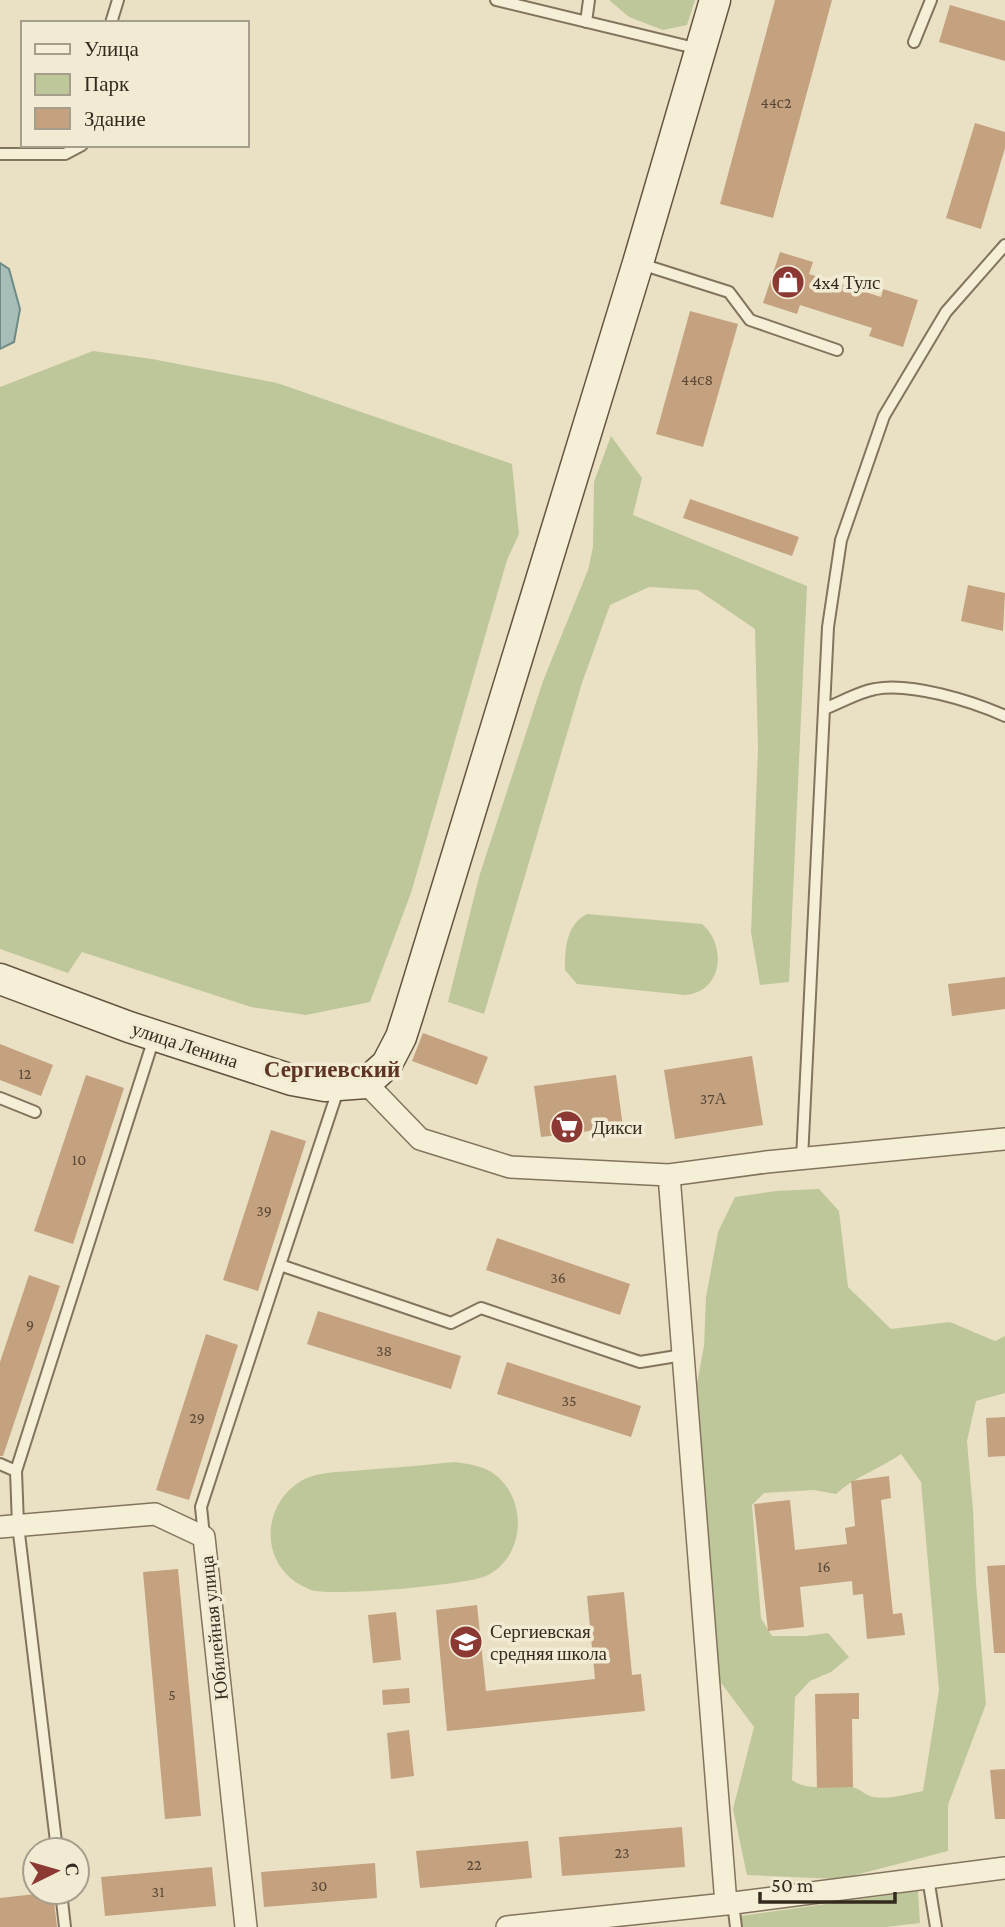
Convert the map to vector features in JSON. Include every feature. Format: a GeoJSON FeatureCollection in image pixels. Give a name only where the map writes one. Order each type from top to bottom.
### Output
{"type":"FeatureCollection","features":[{"type":"Feature","properties":{"kind":"street"},"geometry":{"type":"LineString","coordinates":[[715,0],[638,263],[401,1037],[387,1063],[353,1084],[420,1139],[510,1167],[669,1175],[766,1162],[1005,1139]]}},
{"type":"Feature","properties":{"kind":"street","name":"улица Ленина"},"geometry":{"type":"LineString","coordinates":[[0,979],[155,1035],[292,1080],[326,1086],[353,1084]]}},
{"type":"Feature","properties":{"kind":"street"},"geometry":{"type":"LineString","coordinates":[[669,1175],[730,1903]]}},
{"type":"Feature","properties":{"kind":"street","name":"Юбилейная улица"},"geometry":{"type":"LineString","coordinates":[[9,1526],[155,1514],[204,1537],[246,1927]]}},
{"type":"Feature","properties":{"kind":"street"},"geometry":{"type":"LineString","coordinates":[[507,1927],[730,1903],[1005,1868]]}},
{"type":"Feature","properties":{"kind":"lane"},"geometry":{"type":"LineString","coordinates":[[112,21],[118,0]]}},
{"type":"Feature","properties":{"kind":"lane"},"geometry":{"type":"LineString","coordinates":[[496,0],[701,50]]}},
{"type":"Feature","properties":{"kind":"lane"},"geometry":{"type":"LineString","coordinates":[[586,22],[589,0]]}},
{"type":"Feature","properties":{"kind":"lane"},"geometry":{"type":"LineString","coordinates":[[914,42],[930,0]]}},
{"type":"Feature","properties":{"kind":"lane"},"geometry":{"type":"LineString","coordinates":[[0,155],[65,154],[78,147]]}},
{"type":"Feature","properties":{"kind":"lane"},"geometry":{"type":"LineString","coordinates":[[802,1159],[828,627],[841,540],[884,416],[946,312],[1005,245]]}},
{"type":"Feature","properties":{"kind":"lane"},"geometry":{"type":"LineString","coordinates":[[638,263],[729,292],[750,320],[837,350]]}},
{"type":"Feature","properties":{"kind":"lane"},"geometry":{"type":"LineString","coordinates":[[824,709],[873,689],[905,687],[1005,716]]}},
{"type":"Feature","properties":{"kind":"lane"},"geometry":{"type":"LineString","coordinates":[[55,1836],[9,1526],[16,1471],[155,1035]]}},
{"type":"Feature","properties":{"kind":"lane"},"geometry":{"type":"LineString","coordinates":[[204,1537],[201,1507],[279,1265],[353,1084]]}},
{"type":"Feature","properties":{"kind":"lane"},"geometry":{"type":"LineString","coordinates":[[0,1098],[34,1112]]}},
{"type":"Feature","properties":{"kind":"lane"},"geometry":{"type":"LineString","coordinates":[[279,1265],[451,1323],[481,1308],[640,1362],[683,1355]]}},
{"type":"Feature","properties":{"kind":"lane"},"geometry":{"type":"LineString","coordinates":[[0,1464],[16,1471]]}},
{"type":"Feature","properties":{"kind":"lane"},"geometry":{"type":"LineString","coordinates":[[928,1878],[936,1927]]}},
{"type":"Feature","properties":{"kind":"lane"},"geometry":{"type":"LineString","coordinates":[[730,1903],[736,1927]]}},
{"type":"Feature","properties":{"kind":"lane"},"geometry":{"type":"LineString","coordinates":[[63,1906],[65,1927]]}},
{"type":"Feature","properties":{"kind":"green space"},"geometry":{"type":"Polygon","coordinates":[[[609,0],[695,0],[687,25],[663,30],[629,17],[609,0]]]}},
{"type":"Feature","properties":{"kind":"green space"},"geometry":{"type":"Polygon","coordinates":[[[93,351],[152,359],[277,383],[512,464],[519,534],[507,560],[411,893],[370,1002],[306,1015],[251,1007],[82,952],[68,973],[0,949],[0,387],[93,351]]]}},
{"type":"Feature","properties":{"kind":"green space"},"geometry":{"type":"Polygon","coordinates":[[[611,436],[642,478],[633,515],[807,586],[789,982],[760,985],[751,932],[758,749],[755,629],[698,590],[649,587],[610,605],[582,683],[484,1014],[448,1002],[479,877],[543,681],[588,570],[593,547],[594,482],[611,436]]]}},
{"type":"Feature","properties":{"kind":"green space"},"geometry":{"type":"Polygon","coordinates":[[[587,914],[702,924],[710,933],[718,955],[714,977],[698,992],[685,995],[577,984],[565,970],[566,946],[575,924],[587,914]]]}},
{"type":"Feature","properties":{"kind":"green space"},"geometry":{"type":"Polygon","coordinates":[[[819,1189],[839,1211],[848,1287],[891,1329],[950,1322],[995,1341],[1005,1336],[1005,1393],[976,1401],[967,1441],[986,1704],[948,1805],[948,1851],[840,1879],[747,1875],[733,1809],[754,1727],[719,1680],[695,1394],[704,1346],[706,1297],[718,1232],[735,1197],[819,1189]],[[901,1454],[851,1482],[836,1494],[814,1490],[764,1493],[752,1505],[761,1618],[772,1636],[828,1633],[849,1657],[831,1672],[810,1681],[795,1697],[792,1780],[799,1784],[814,1787],[852,1787],[879,1798],[923,1791],[939,1690],[921,1482],[901,1454]]]}},
{"type":"Feature","properties":{"kind":"green space"},"geometry":{"type":"Polygon","coordinates":[[[454,1462],[477,1466],[493,1473],[508,1488],[514,1501],[518,1530],[514,1544],[499,1568],[486,1576],[427,1586],[323,1592],[311,1590],[290,1578],[276,1559],[271,1537],[274,1516],[284,1496],[301,1481],[331,1472],[454,1462]]]}},
{"type":"Feature","properties":{"kind":"green space"},"geometry":{"type":"Polygon","coordinates":[[[918,1891],[920,1923],[886,1927],[741,1927],[740,1916],[918,1891]]]}},
{"type":"Feature","properties":{"kind":"water"},"geometry":{"type":"Polygon","coordinates":[[[0,263],[9,269],[20,309],[14,342],[0,349],[0,263]]]}},
{"type":"Feature","properties":{"kind":"building"},"geometry":{"type":"Polygon","coordinates":[[[775,0],[832,0],[773,218],[720,204],[775,0]]]}},
{"type":"Feature","properties":{"kind":"building"},"geometry":{"type":"Polygon","coordinates":[[[950,5],[1005,21],[1005,61],[939,42],[950,5]]]}},
{"type":"Feature","properties":{"kind":"building"},"geometry":{"type":"Polygon","coordinates":[[[975,123],[1005,132],[1005,148],[981,229],[946,218],[975,123]]]}},
{"type":"Feature","properties":{"kind":"building"},"geometry":{"type":"Polygon","coordinates":[[[780,252],[813,262],[809,274],[881,297],[883,289],[918,300],[903,347],[869,336],[872,328],[800,305],[797,314],[763,303],[780,252]]]}},
{"type":"Feature","properties":{"kind":"building"},"geometry":{"type":"Polygon","coordinates":[[[690,311],[738,324],[703,447],[656,434],[690,311]]]}},
{"type":"Feature","properties":{"kind":"building"},"geometry":{"type":"Polygon","coordinates":[[[690,499],[799,537],[792,556],[683,518],[690,499]]]}},
{"type":"Feature","properties":{"kind":"building"},"geometry":{"type":"Polygon","coordinates":[[[968,585],[1005,593],[1003,631],[961,621],[968,585]]]}},
{"type":"Feature","properties":{"kind":"building"},"geometry":{"type":"Polygon","coordinates":[[[1005,977],[1005,1009],[952,1016],[948,984],[1005,977]]]}},
{"type":"Feature","properties":{"kind":"building"},"geometry":{"type":"Polygon","coordinates":[[[423,1033],[488,1057],[477,1085],[412,1061],[423,1033]]]}},
{"type":"Feature","properties":{"kind":"building"},"geometry":{"type":"Polygon","coordinates":[[[0,1044],[53,1065],[41,1096],[0,1080],[0,1044]]]}},
{"type":"Feature","properties":{"kind":"building"},"geometry":{"type":"Polygon","coordinates":[[[752,1056],[763,1125],[675,1139],[664,1070],[752,1056]]]}},
{"type":"Feature","properties":{"kind":"building"},"geometry":{"type":"Polygon","coordinates":[[[86,1075],[124,1088],[73,1244],[34,1231],[86,1075]]]}},
{"type":"Feature","properties":{"kind":"building"},"geometry":{"type":"Polygon","coordinates":[[[616,1075],[623,1127],[541,1137],[534,1086],[616,1075]]]}},
{"type":"Feature","properties":{"kind":"building"},"geometry":{"type":"Polygon","coordinates":[[[271,1130],[306,1141],[258,1291],[223,1280],[271,1130]]]}},
{"type":"Feature","properties":{"kind":"building"},"geometry":{"type":"Polygon","coordinates":[[[497,1238],[630,1284],[620,1315],[486,1270],[497,1238]]]}},
{"type":"Feature","properties":{"kind":"building"},"geometry":{"type":"Polygon","coordinates":[[[29,1275],[60,1286],[3,1456],[0,1456],[0,1362],[29,1275]]]}},
{"type":"Feature","properties":{"kind":"building"},"geometry":{"type":"Polygon","coordinates":[[[318,1311],[461,1356],[451,1389],[307,1344],[318,1311]]]}},
{"type":"Feature","properties":{"kind":"building"},"geometry":{"type":"Polygon","coordinates":[[[206,1334],[238,1345],[189,1500],[156,1490],[206,1334]]]}},
{"type":"Feature","properties":{"kind":"building"},"geometry":{"type":"Polygon","coordinates":[[[507,1362],[641,1406],[631,1437],[497,1394],[507,1362]]]}},
{"type":"Feature","properties":{"kind":"building"},"geometry":{"type":"Polygon","coordinates":[[[1005,1417],[1005,1456],[988,1457],[986,1418],[1005,1417]]]}},
{"type":"Feature","properties":{"kind":"building"},"geometry":{"type":"Polygon","coordinates":[[[889,1476],[891,1498],[881,1500],[893,1614],[902,1613],[905,1635],[867,1639],[863,1594],[853,1595],[852,1581],[800,1587],[804,1627],[768,1631],[754,1504],[790,1500],[795,1550],[847,1544],[845,1528],[855,1526],[851,1481],[889,1476]]]}},
{"type":"Feature","properties":{"kind":"building"},"geometry":{"type":"Polygon","coordinates":[[[1005,1565],[1005,1653],[994,1653],[987,1566],[1005,1565]]]}},
{"type":"Feature","properties":{"kind":"building"},"geometry":{"type":"Polygon","coordinates":[[[178,1569],[201,1816],[165,1819],[143,1572],[178,1569]]]}},
{"type":"Feature","properties":{"kind":"building"},"geometry":{"type":"Polygon","coordinates":[[[624,1592],[632,1675],[641,1674],[645,1711],[447,1731],[436,1610],[477,1605],[486,1691],[595,1679],[587,1596],[624,1592]]]}},
{"type":"Feature","properties":{"kind":"building"},"geometry":{"type":"Polygon","coordinates":[[[396,1612],[401,1660],[373,1663],[368,1615],[396,1612]]]}},
{"type":"Feature","properties":{"kind":"building"},"geometry":{"type":"Polygon","coordinates":[[[409,1688],[410,1703],[383,1705],[382,1690],[409,1688]]]}},
{"type":"Feature","properties":{"kind":"building"},"geometry":{"type":"Polygon","coordinates":[[[859,1693],[859,1719],[852,1719],[853,1787],[817,1788],[815,1694],[859,1693]]]}},
{"type":"Feature","properties":{"kind":"building"},"geometry":{"type":"Polygon","coordinates":[[[409,1730],[414,1776],[391,1779],[387,1733],[409,1730]]]}},
{"type":"Feature","properties":{"kind":"building"},"geometry":{"type":"Polygon","coordinates":[[[1005,1769],[1005,1819],[995,1819],[990,1770],[1005,1769]]]}},
{"type":"Feature","properties":{"kind":"building"},"geometry":{"type":"Polygon","coordinates":[[[682,1827],[685,1867],[562,1876],[559,1837],[682,1827]]]}},
{"type":"Feature","properties":{"kind":"building"},"geometry":{"type":"Polygon","coordinates":[[[528,1841],[532,1878],[420,1888],[416,1851],[528,1841]]]}},
{"type":"Feature","properties":{"kind":"building"},"geometry":{"type":"Polygon","coordinates":[[[375,1863],[377,1898],[264,1907],[261,1872],[375,1863]]]}},
{"type":"Feature","properties":{"kind":"building"},"geometry":{"type":"Polygon","coordinates":[[[212,1867],[216,1906],[105,1916],[101,1877],[212,1867]]]}},
{"type":"Feature","properties":{"kind":"building"},"geometry":{"type":"Polygon","coordinates":[[[21,1896],[21,1906],[55,1906],[57,1927],[0,1927],[0,1898],[21,1896]]]}},
{"type":"Feature","properties":{"kind":"place","name":"4x4 Тулс"},"geometry":{"type":"Point","coordinates":[788,282]}},
{"type":"Feature","properties":{"kind":"place","name":"Дикси"},"geometry":{"type":"Point","coordinates":[567,1127]}},
{"type":"Feature","properties":{"kind":"place","name":"Сергиевская средняя школа"},"geometry":{"type":"Point","coordinates":[466,1642]}},
{"type":"Feature","properties":{"kind":"district","name":"Сергиевский"},"geometry":{"type":"Point","coordinates":[332,1069]}}]}
